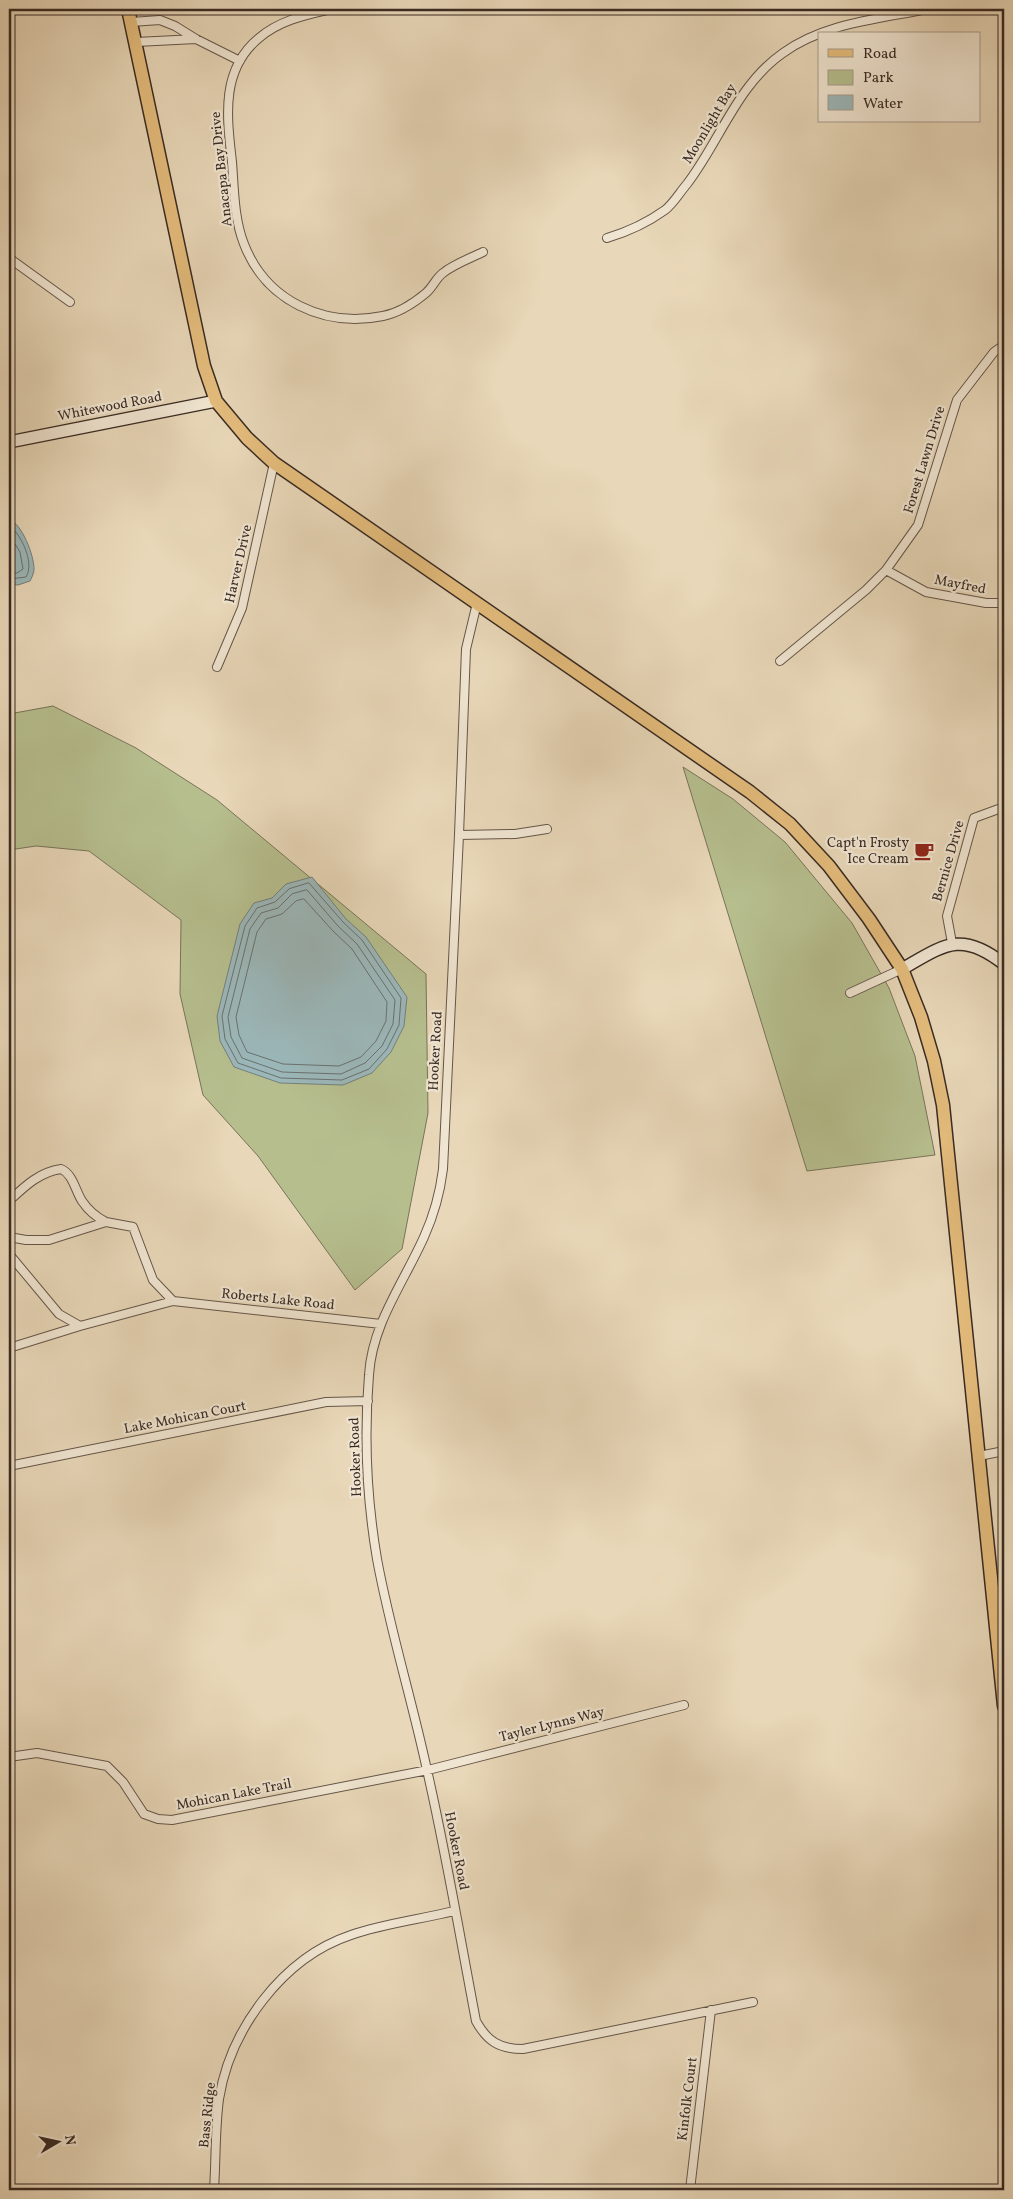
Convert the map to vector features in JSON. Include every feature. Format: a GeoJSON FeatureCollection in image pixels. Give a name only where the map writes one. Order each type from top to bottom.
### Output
{"type":"FeatureCollection","features":[{"type":"Feature","properties":{"kind":"main road"},"geometry":{"type":"LineString","coordinates":[[128,9],[204,366],[216,401],[247,438],[274,463],[750,792],[790,824],[835,873],[869,918],[902,969],[921,1017],[934,1061],[943,1105],[1004,1706]]}},
{"type":"Feature","properties":{"kind":"street","name":"Anacapa Bay Drive"},"geometry":{"type":"LineString","coordinates":[[332,9],[281,23],[257,39],[240,60],[229,87],[227,114],[238,224],[244,244],[254,264],[273,288],[309,312],[329,317],[364,318],[398,312],[426,293],[443,272],[484,252]]}},
{"type":"Feature","properties":{"kind":"street","name":"Moonlight Bay"},"geometry":{"type":"LineString","coordinates":[[824,32],[844,26],[927,9]]}},
{"type":"Feature","properties":{"kind":"street"},"geometry":{"type":"LineString","coordinates":[[131,22],[160,20],[240,60]]}},
{"type":"Feature","properties":{"kind":"street","name":"Moonlight Bay"},"geometry":{"type":"LineString","coordinates":[[606,238],[630,231],[666,210],[697,170],[744,90],[782,53],[818,34]]}},
{"type":"Feature","properties":{"kind":"street"},"geometry":{"type":"LineString","coordinates":[[136,42],[196,38]]}},
{"type":"Feature","properties":{"kind":"street"},"geometry":{"type":"LineString","coordinates":[[9,258],[70,302]]}},
{"type":"Feature","properties":{"kind":"street","name":"Forest Lawn Drive"},"geometry":{"type":"LineString","coordinates":[[780,661],[866,590],[886,570],[918,525],[957,400],[994,352],[1004,345]]}},
{"type":"Feature","properties":{"kind":"street","name":"Whitewood Road"},"geometry":{"type":"LineString","coordinates":[[9,442],[216,401]]}},
{"type":"Feature","properties":{"kind":"street","name":"Harver Drive"},"geometry":{"type":"LineString","coordinates":[[217,666],[242,608],[274,463]]}},
{"type":"Feature","properties":{"kind":"street","name":"Mayfred"},"geometry":{"type":"LineString","coordinates":[[886,570],[926,592],[986,603],[1004,603]]}},
{"type":"Feature","properties":{"kind":"street","name":"Hooker Road"},"geometry":{"type":"LineString","coordinates":[[477,603],[466,649],[459,835],[440,1190],[425,1236],[381,1324],[372,1353],[368,1401],[371,1514],[378,1561],[428,1770],[476,2021],[490,2042],[499,2046],[523,2049],[753,2002]]}},
{"type":"Feature","properties":{"kind":"street","name":"Bernice Drive"},"geometry":{"type":"LineString","coordinates":[[952,943],[947,916],[974,818],[1004,806]]}},
{"type":"Feature","properties":{"kind":"street"},"geometry":{"type":"LineString","coordinates":[[459,835],[515,834],[547,828]]}},
{"type":"Feature","properties":{"kind":"street"},"geometry":{"type":"LineString","coordinates":[[850,993],[952,943],[971,945],[988,952],[1004,964]]}},
{"type":"Feature","properties":{"kind":"street"},"geometry":{"type":"LineString","coordinates":[[9,1201],[45,1173],[61,1169],[70,1175],[83,1202],[90,1211],[106,1222],[133,1227],[153,1280],[172,1301]]}},
{"type":"Feature","properties":{"kind":"street"},"geometry":{"type":"LineString","coordinates":[[9,1237],[26,1240],[49,1240],[106,1222]]}},
{"type":"Feature","properties":{"kind":"street"},"geometry":{"type":"LineString","coordinates":[[9,1254],[59,1314],[80,1326]]}},
{"type":"Feature","properties":{"kind":"street","name":"Roberts Lake Road"},"geometry":{"type":"LineString","coordinates":[[9,1348],[172,1301],[381,1324]]}},
{"type":"Feature","properties":{"kind":"street","name":"Lake Mohican Court"},"geometry":{"type":"LineString","coordinates":[[9,1466],[326,1402],[368,1401]]}},
{"type":"Feature","properties":{"kind":"street"},"geometry":{"type":"LineString","coordinates":[[979,1456],[1004,1452]]}},
{"type":"Feature","properties":{"kind":"street","name":"Tayler Lynns Way"},"geometry":{"type":"LineString","coordinates":[[428,1770],[684,1705]]}},
{"type":"Feature","properties":{"kind":"street","name":"Mohican Lake Trail"},"geometry":{"type":"LineString","coordinates":[[9,1757],[37,1753],[107,1766],[123,1782],[144,1814],[158,1819],[172,1820],[428,1770]]}},
{"type":"Feature","properties":{"kind":"street","name":"Bass Ridge"},"geometry":{"type":"LineString","coordinates":[[214,2190],[219,2100],[226,2072],[239,2036],[255,2009],[271,1991],[306,1960],[350,1935],[454,1911]]}},
{"type":"Feature","properties":{"kind":"street","name":"Kinfolk Court"},"geometry":{"type":"LineString","coordinates":[[690,2190],[711,2010]]}},
{"type":"Feature","properties":{"kind":"street"},"geometry":{"type":"LineString","coordinates":[[9,2184],[13,2190]]}},
{"type":"Feature","properties":{"kind":"green space"},"geometry":{"type":"Polygon","coordinates":[[[53,706],[136,748],[217,800],[426,974],[428,1113],[402,1249],[355,1290],[258,1156],[203,1095],[180,994],[181,920],[89,851],[36,846],[9,850],[9,714],[53,706]]]}},
{"type":"Feature","properties":{"kind":"green space"},"geometry":{"type":"Polygon","coordinates":[[[683,767],[733,799],[785,842],[852,923],[889,988],[915,1056],[935,1155],[807,1171],[683,767]]]}},
{"type":"Feature","properties":{"kind":"water"},"geometry":{"type":"Polygon","coordinates":[[[9,519],[23,533],[30,548],[34,569],[30,581],[18,585],[9,584],[9,519]]]}},
{"type":"Feature","properties":{"kind":"water"},"geometry":{"type":"Polygon","coordinates":[[[312,877],[346,919],[366,937],[407,997],[404,1026],[391,1052],[372,1073],[343,1085],[280,1083],[234,1067],[220,1041],[217,1016],[240,924],[254,903],[272,898],[286,884],[312,877]]]}},
{"type":"Feature","properties":{"kind":"place","name":"Capt'n Frosty Ice Cream"},"geometry":{"type":"Point","coordinates":[924,851]}}]}
